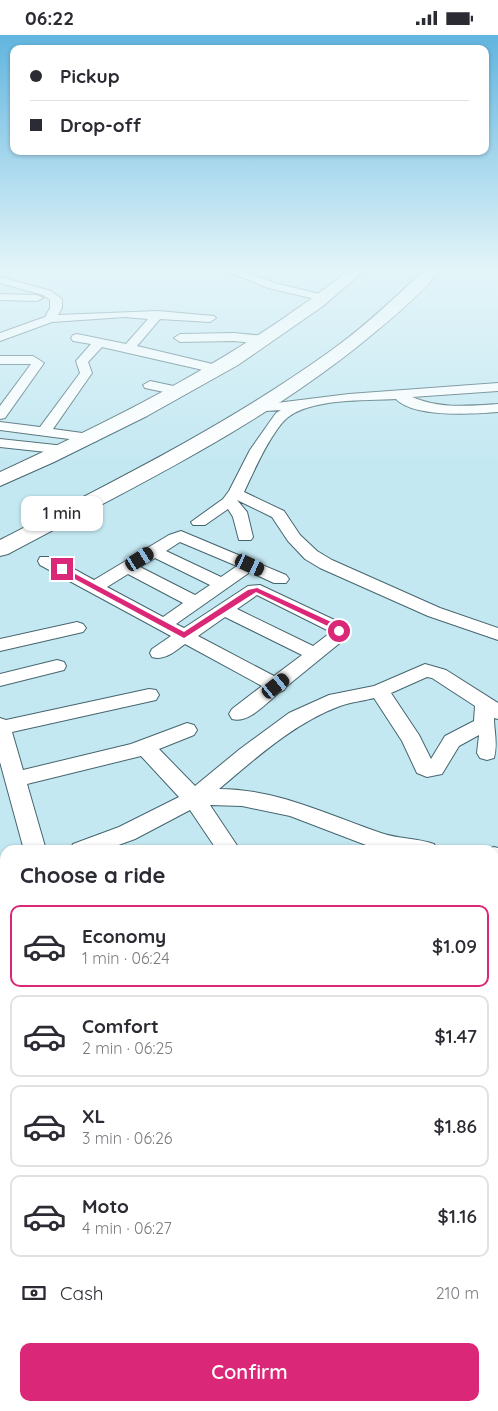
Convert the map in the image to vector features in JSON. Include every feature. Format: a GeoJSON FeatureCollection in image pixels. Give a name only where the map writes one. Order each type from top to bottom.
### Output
{"type":"FeatureCollection","features":[{"type":"Feature","properties":{"kind":"highway"},"geometry":{"type":"LineString","coordinates":[[0,481],[92,438],[178,391],[273,334]]}},
{"type":"Feature","properties":{"kind":"highway"},"geometry":{"type":"LineString","coordinates":[[0,549],[218,433],[290,387],[362,334]]}},
{"type":"Feature","properties":{"kind":"street"},"geometry":{"type":"LineString","coordinates":[[129,348],[142,334]]}},
{"type":"Feature","properties":{"kind":"street"},"geometry":{"type":"LineString","coordinates":[[180,338],[234,337],[265,340]]}},
{"type":"Feature","properties":{"kind":"street"},"geometry":{"type":"LineString","coordinates":[[77,338],[129,348],[216,369]]}},
{"type":"Feature","properties":{"kind":"street"},"geometry":{"type":"LineString","coordinates":[[44,432],[86,373],[82,361],[100,342]]}},
{"type":"Feature","properties":{"kind":"street"},"geometry":{"type":"LineString","coordinates":[[0,360],[33,360],[38,363],[0,415]]}},
{"type":"Feature","properties":{"kind":"street"},"geometry":{"type":"LineString","coordinates":[[150,385],[178,391]]}},
{"type":"Feature","properties":{"kind":"street"},"geometry":{"type":"LineString","coordinates":[[256,409],[349,398],[498,387]]}},
{"type":"Feature","properties":{"kind":"street"},"geometry":{"type":"LineString","coordinates":[[396,395],[419,406],[444,410],[498,408]]}},
{"type":"Feature","properties":{"kind":"street"},"geometry":{"type":"LineString","coordinates":[[199,522],[231,498],[257,450],[281,417],[300,405]]}},
{"type":"Feature","properties":{"kind":"street"},"geometry":{"type":"LineString","coordinates":[[0,426],[92,438]]}},
{"type":"Feature","properties":{"kind":"street"},"geometry":{"type":"LineString","coordinates":[[0,443],[65,450]]}},
{"type":"Feature","properties":{"kind":"street"},"geometry":{"type":"LineString","coordinates":[[231,498],[241,514],[245,537]]}},
{"type":"Feature","properties":{"kind":"street"},"geometry":{"type":"LineString","coordinates":[[231,498],[264,506],[278,515],[294,538],[311,555],[326,564],[434,612],[498,634]]}},
{"type":"Feature","properties":{"kind":"street"},"geometry":{"type":"LineString","coordinates":[[95,587],[181,536],[280,579]]}},
{"type":"Feature","properties":{"kind":"street"},"geometry":{"type":"LineString","coordinates":[[154,551],[222,584]]}},
{"type":"Feature","properties":{"kind":"street"},"geometry":{"type":"LineString","coordinates":[[46,561],[276,686]]}},
{"type":"Feature","properties":{"kind":"street"},"geometry":{"type":"LineString","coordinates":[[164,624],[250,565]]}},
{"type":"Feature","properties":{"kind":"street"},"geometry":{"type":"LineString","coordinates":[[127,567],[195,602]]}},
{"type":"Feature","properties":{"kind":"street"},"geometry":{"type":"LineString","coordinates":[[159,653],[251,591],[260,590],[337,628],[339,634],[316,654],[239,713]]}},
{"type":"Feature","properties":{"kind":"street"},"geometry":{"type":"LineString","coordinates":[[223,609],[316,654]]}},
{"type":"Feature","properties":{"kind":"street"},"geometry":{"type":"LineString","coordinates":[[0,645],[77,628]]}},
{"type":"Feature","properties":{"kind":"street"},"geometry":{"type":"LineString","coordinates":[[0,680],[57,666]]}},
{"type":"Feature","properties":{"kind":"street"},"geometry":{"type":"LineString","coordinates":[[95,845],[127,833],[194,799],[247,754],[296,718],[336,701],[379,691],[425,670],[445,677],[489,714],[487,753]]}},
{"type":"Feature","properties":{"kind":"street"},"geometry":{"type":"LineString","coordinates":[[379,691],[412,740],[424,768],[427,770],[436,769],[452,741],[489,714]]}},
{"type":"Feature","properties":{"kind":"street"},"geometry":{"type":"LineString","coordinates":[[34,845],[0,727],[148,695]]}},
{"type":"Feature","properties":{"kind":"street"},"geometry":{"type":"LineString","coordinates":[[15,779],[145,747],[187,730]]}},
{"type":"Feature","properties":{"kind":"street"},"geometry":{"type":"LineString","coordinates":[[145,747],[194,799],[225,845]]}},
{"type":"Feature","properties":{"kind":"street"},"geometry":{"type":"LineString","coordinates":[[194,799],[212,797],[245,799],[277,805],[320,818],[382,842],[398,845]]}},
{"type":"Feature","properties":{"kind":"route"},"geometry":{"type":"LineString","coordinates":[[62,569],[184,635],[254,590],[260,590],[337,628],[339,631]]}}]}
